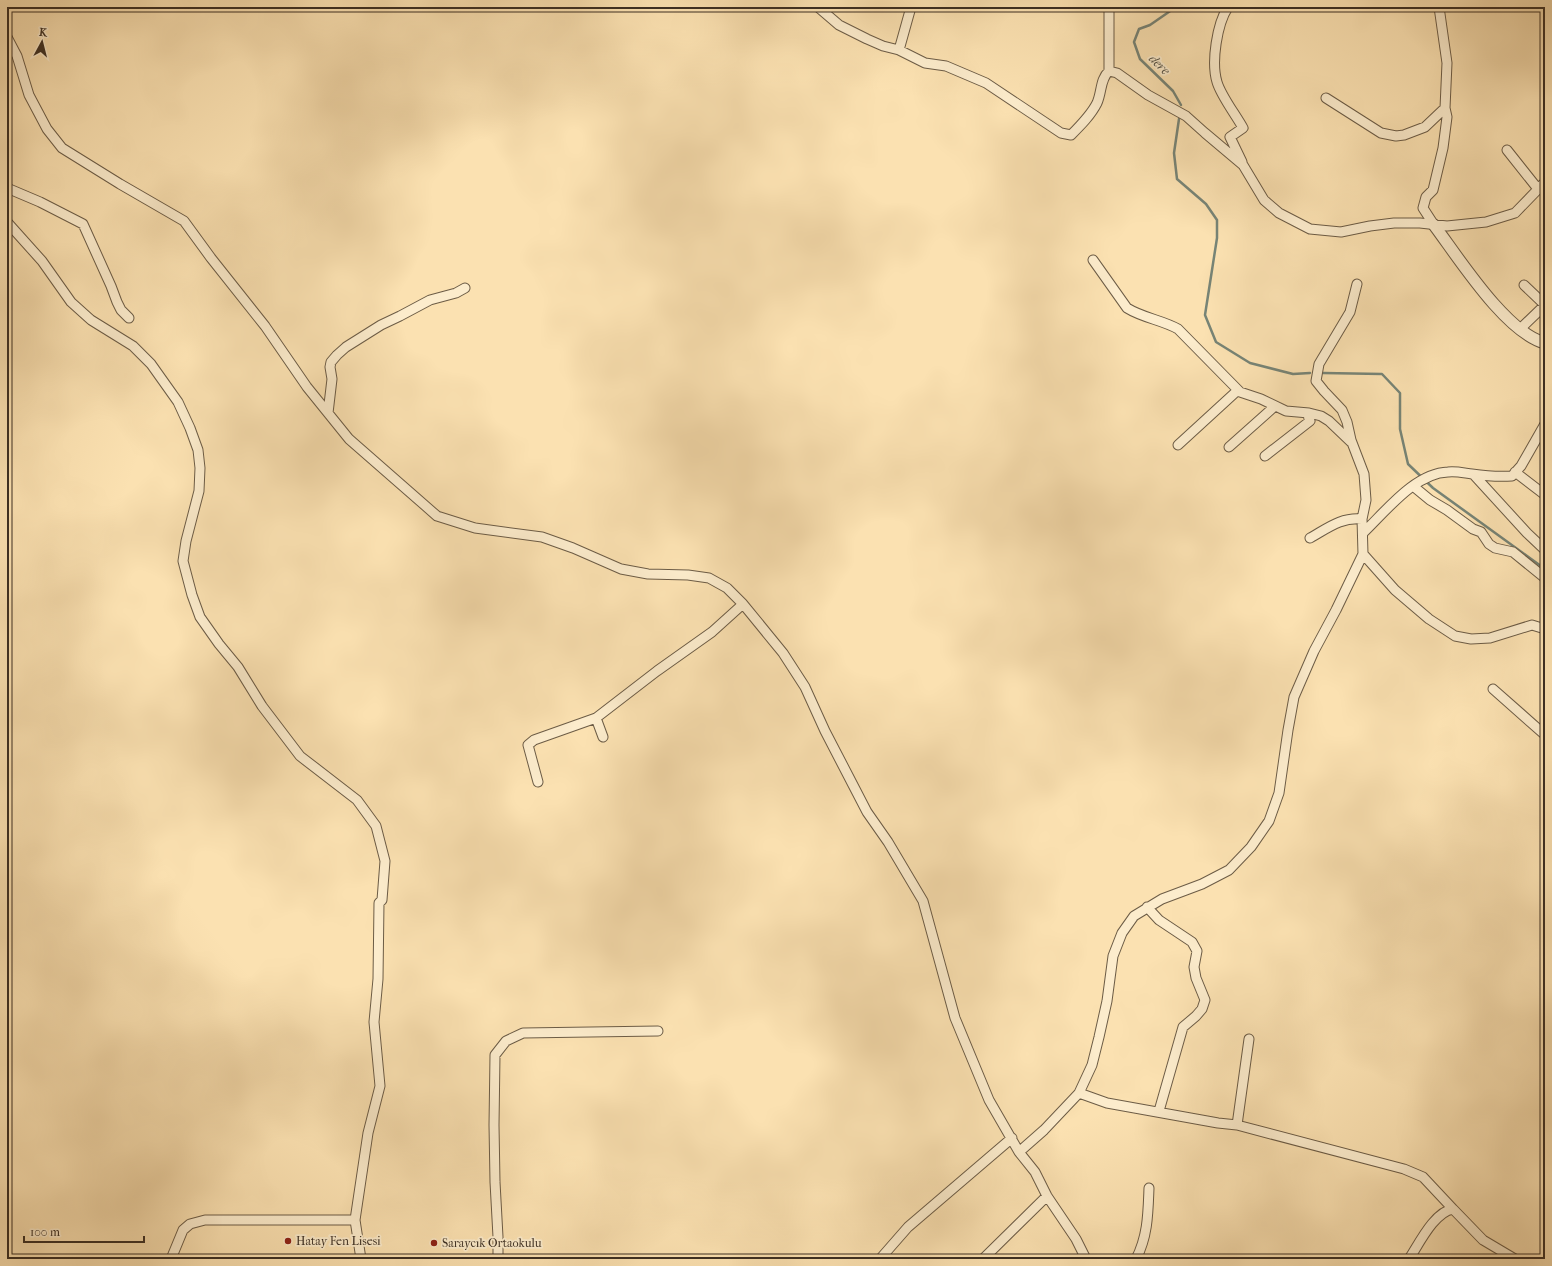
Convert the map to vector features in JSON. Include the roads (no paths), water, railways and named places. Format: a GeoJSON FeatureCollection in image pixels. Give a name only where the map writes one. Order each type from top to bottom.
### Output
{"type":"FeatureCollection","features":[{"type":"Feature","properties":{"kind":"street"},"geometry":{"type":"LineString","coordinates":[[818,7],[839,25],[883,46],[899,50],[925,63],[946,66],[986,83],[1061,134],[1071,135],[1090,115],[1098,102],[1104,75],[1109,70],[1109,7]]}},
{"type":"Feature","properties":{"kind":"street"},"geometry":{"type":"LineString","coordinates":[[899,50],[911,7]]}},
{"type":"Feature","properties":{"kind":"street"},"geometry":{"type":"LineString","coordinates":[[1228,7],[1223,16],[1216,47],[1217,82],[1243,128],[1230,137],[1243,165],[1264,200],[1279,213],[1310,229],[1342,232],[1394,223],[1420,223],[1447,226],[1486,222],[1515,213],[1545,182]]}},
{"type":"Feature","properties":{"kind":"street"},"geometry":{"type":"LineString","coordinates":[[1439,7],[1447,63],[1445,108],[1447,117],[1443,148],[1433,190],[1426,196],[1423,208],[1489,300],[1525,333],[1545,343]]}},
{"type":"Feature","properties":{"kind":"street"},"geometry":{"type":"LineString","coordinates":[[7,37],[16,56],[30,95],[47,129],[62,148],[184,221],[211,258],[265,326],[307,387],[349,439],[437,516],[475,528],[542,537],[573,548],[621,569],[648,574],[688,574],[709,578],[727,588],[743,604],[783,654],[805,687],[825,731],[867,812],[888,842],[923,901],[955,1018],[989,1100],[1019,1152],[1035,1172],[1047,1196],[1076,1239],[1086,1259]]}},
{"type":"Feature","properties":{"kind":"street"},"geometry":{"type":"LineString","coordinates":[[1109,70],[1117,73],[1148,95],[1186,116],[1243,165]]}},
{"type":"Feature","properties":{"kind":"street"},"geometry":{"type":"LineString","coordinates":[[1326,98],[1381,133],[1396,136],[1404,136],[1425,127],[1445,108]]}},
{"type":"Feature","properties":{"kind":"street"},"geometry":{"type":"LineString","coordinates":[[1507,150],[1538,189]]}},
{"type":"Feature","properties":{"kind":"street"},"geometry":{"type":"LineString","coordinates":[[7,188],[40,202],[83,224],[117,302],[121,310],[130,318]]}},
{"type":"Feature","properties":{"kind":"street"},"geometry":{"type":"LineString","coordinates":[[7,222],[42,261],[71,302],[91,320],[133,346],[151,364],[178,402],[198,450],[200,468],[199,492],[186,541],[183,561],[200,617],[218,644],[238,667],[262,706],[300,756],[357,800],[376,826],[385,861],[382,900],[379,903],[378,979],[374,1022],[380,1086],[368,1133],[355,1220],[361,1259]]}},
{"type":"Feature","properties":{"kind":"street"},"geometry":{"type":"LineString","coordinates":[[1093,260],[1127,308],[1135,313],[1168,323],[1178,329],[1240,392],[1286,411],[1321,416],[1329,421],[1351,442]]}},
{"type":"Feature","properties":{"kind":"street"},"geometry":{"type":"LineString","coordinates":[[1019,1152],[1044,1130],[1079,1093],[1092,1065],[1099,1037],[1107,1000],[1113,956],[1122,932],[1134,916],[1162,900],[1202,884],[1229,870],[1251,847],[1269,822],[1279,793],[1294,697],[1314,651],[1363,554],[1362,519],[1366,500],[1364,474],[1351,442],[1347,422],[1342,410],[1316,381],[1319,364],[1350,312],[1356,294],[1357,284]]}},
{"type":"Feature","properties":{"kind":"street"},"geometry":{"type":"LineString","coordinates":[[1520,329],[1545,305],[1524,285]]}},
{"type":"Feature","properties":{"kind":"street"},"geometry":{"type":"LineString","coordinates":[[328,413],[332,379],[330,367],[331,362],[337,355],[346,347],[381,325],[430,300],[450,295],[466,288]]}},
{"type":"Feature","properties":{"kind":"street"},"geometry":{"type":"LineString","coordinates":[[1178,445],[1238,390]]}},
{"type":"Feature","properties":{"kind":"street"},"geometry":{"type":"LineString","coordinates":[[1229,447],[1275,406]]}},
{"type":"Feature","properties":{"kind":"street"},"geometry":{"type":"LineString","coordinates":[[1265,456],[1310,421],[1307,413]]}},
{"type":"Feature","properties":{"kind":"street"},"geometry":{"type":"LineString","coordinates":[[1363,533],[1403,493],[1436,473],[1450,471],[1474,475],[1501,477],[1512,476],[1521,466],[1545,424]]}},
{"type":"Feature","properties":{"kind":"street"},"geometry":{"type":"LineString","coordinates":[[1515,472],[1545,495]]}},
{"type":"Feature","properties":{"kind":"street"},"geometry":{"type":"LineString","coordinates":[[1474,475],[1527,533],[1545,550]]}},
{"type":"Feature","properties":{"kind":"street"},"geometry":{"type":"LineString","coordinates":[[1416,484],[1430,500],[1447,510],[1473,529],[1481,532],[1489,544],[1495,548],[1513,552],[1545,578]]}},
{"type":"Feature","properties":{"kind":"street"},"geometry":{"type":"LineString","coordinates":[[1310,538],[1341,520],[1351,518],[1362,519]]}},
{"type":"Feature","properties":{"kind":"street"},"geometry":{"type":"LineString","coordinates":[[1363,554],[1396,590],[1429,619],[1455,636],[1490,638],[1532,625],[1545,629]]}},
{"type":"Feature","properties":{"kind":"street"},"geometry":{"type":"LineString","coordinates":[[538,782],[528,745],[534,740],[596,718],[657,671],[712,632],[743,604]]}},
{"type":"Feature","properties":{"kind":"street"},"geometry":{"type":"LineString","coordinates":[[1493,689],[1545,735]]}},
{"type":"Feature","properties":{"kind":"street"},"geometry":{"type":"LineString","coordinates":[[596,718],[603,737]]}},
{"type":"Feature","properties":{"kind":"street"},"geometry":{"type":"LineString","coordinates":[[1147,908],[1159,920],[1192,942],[1197,951],[1194,967],[1196,978],[1205,1000],[1202,1009],[1183,1027],[1159,1111]]}},
{"type":"Feature","properties":{"kind":"street"},"geometry":{"type":"LineString","coordinates":[[498,1259],[494,1125],[495,1055],[506,1041],[523,1033],[658,1031]]}},
{"type":"Feature","properties":{"kind":"street"},"geometry":{"type":"LineString","coordinates":[[1237,1125],[1249,1039]]}},
{"type":"Feature","properties":{"kind":"street"},"geometry":{"type":"LineString","coordinates":[[1079,1093],[1107,1103],[1237,1125],[1404,1169],[1423,1177],[1483,1240],[1515,1259]]}},
{"type":"Feature","properties":{"kind":"street"},"geometry":{"type":"LineString","coordinates":[[880,1259],[908,1227],[1012,1138]]}},
{"type":"Feature","properties":{"kind":"street"},"geometry":{"type":"LineString","coordinates":[[1136,1259],[1142,1249],[1148,1220],[1149,1188]]}},
{"type":"Feature","properties":{"kind":"street"},"geometry":{"type":"LineString","coordinates":[[984,1259],[1047,1196]]}},
{"type":"Feature","properties":{"kind":"street"},"geometry":{"type":"LineString","coordinates":[[1409,1259],[1427,1230],[1445,1210],[1453,1209]]}},
{"type":"Feature","properties":{"kind":"street"},"geometry":{"type":"LineString","coordinates":[[171,1259],[183,1230],[190,1224],[205,1220],[355,1220]]}},
{"type":"Feature","properties":{"kind":"waterway","name":"dere"},"geometry":{"type":"LineString","coordinates":[[1176,7],[1150,25],[1139,29],[1134,42],[1140,59],[1173,91],[1181,105]]}},
{"type":"Feature","properties":{"kind":"waterway"},"geometry":{"type":"LineString","coordinates":[[1179,119],[1174,153],[1177,179],[1206,204],[1217,220],[1217,238],[1205,315],[1216,342],[1250,363],[1293,374],[1310,373]]}},
{"type":"Feature","properties":{"kind":"waterway"},"geometry":{"type":"LineString","coordinates":[[1323,373],[1382,374],[1400,393],[1400,429],[1408,464],[1433,488],[1545,569]]}},
{"type":"Feature","properties":{"kind":"place","name":"Hatay Fen Lisesi"},"geometry":{"type":"Point","coordinates":[288,1241]}},
{"type":"Feature","properties":{"kind":"place","name":"Saraycık Ortaokulu"},"geometry":{"type":"Point","coordinates":[434,1243]}}]}
